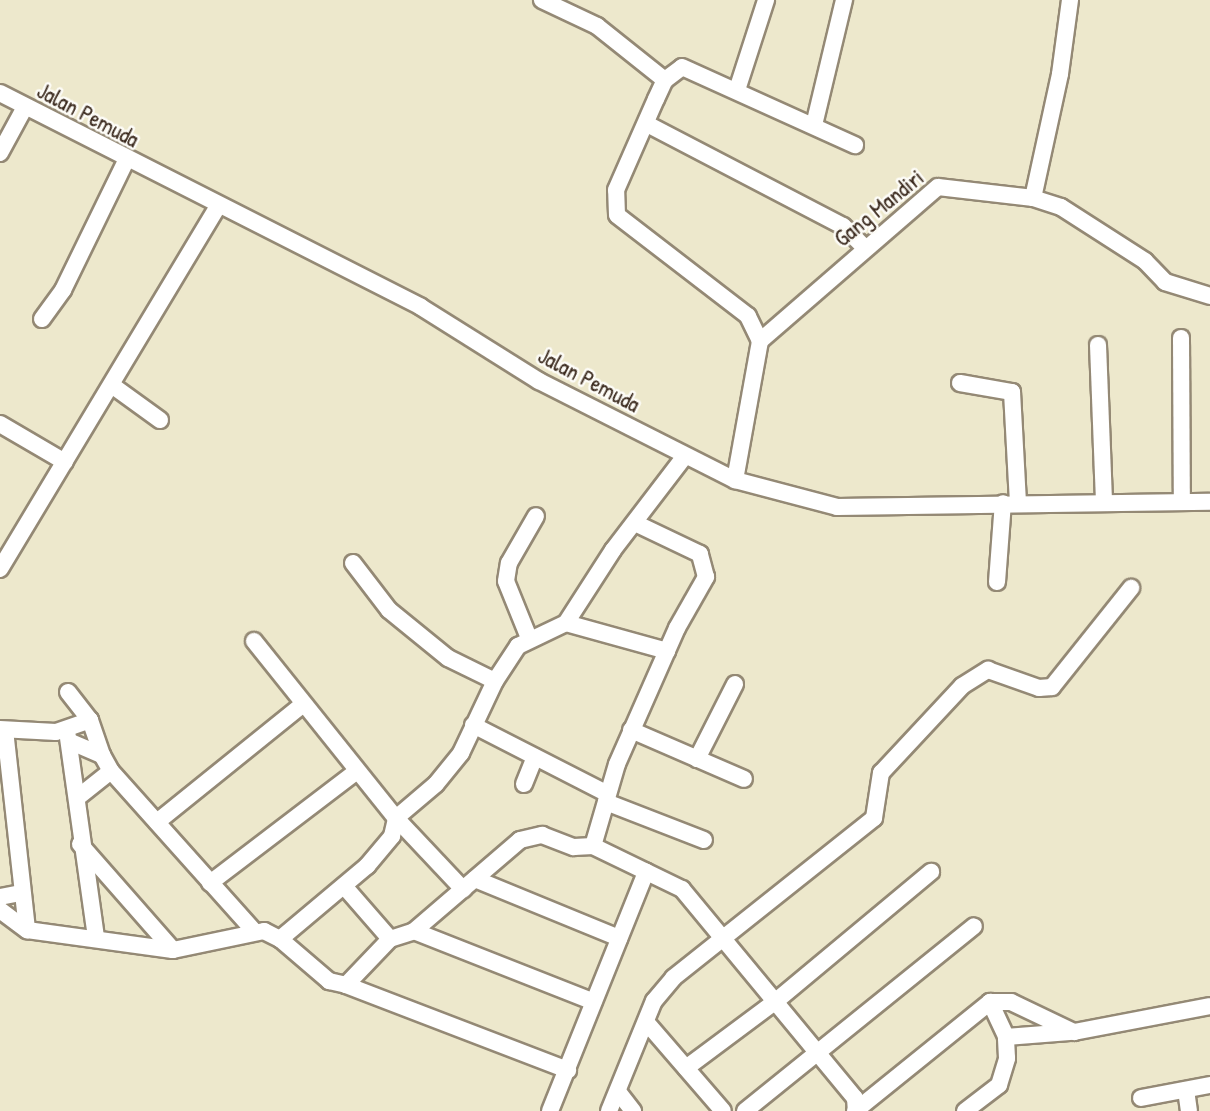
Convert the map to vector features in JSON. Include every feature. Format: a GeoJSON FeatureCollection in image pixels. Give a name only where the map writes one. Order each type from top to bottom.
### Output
{"type":"FeatureCollection","features":[{"type":"Feature","properties":{"kind":"street"},"geometry":{"type":"LineString","coordinates":[[542,0],[597,26],[665,80]]}},
{"type":"Feature","properties":{"kind":"street"},"geometry":{"type":"LineString","coordinates":[[737,90],[765,0]]}},
{"type":"Feature","properties":{"kind":"street"},"geometry":{"type":"LineString","coordinates":[[814,125],[844,0]]}},
{"type":"Feature","properties":{"kind":"street"},"geometry":{"type":"LineString","coordinates":[[1032,198],[1060,74],[1070,0]]}},
{"type":"Feature","properties":{"kind":"street"},"geometry":{"type":"LineString","coordinates":[[735,481],[760,341],[748,316],[617,215],[616,190],[665,80],[682,67],[855,145]]}},
{"type":"Feature","properties":{"kind":"street","name":"Jalan Pemuda"},"geometry":{"type":"LineString","coordinates":[[0,93],[126,161],[421,307],[539,381],[735,481],[837,507],[1104,501],[1210,502]]}},
{"type":"Feature","properties":{"kind":"street"},"geometry":{"type":"LineString","coordinates":[[0,153],[25,107]]}},
{"type":"Feature","properties":{"kind":"street"},"geometry":{"type":"LineString","coordinates":[[647,124],[843,226],[864,247]]}},
{"type":"Feature","properties":{"kind":"street"},"geometry":{"type":"LineString","coordinates":[[42,319],[64,290],[126,161]]}},
{"type":"Feature","properties":{"kind":"street","name":"Gang Mandiri"},"geometry":{"type":"LineString","coordinates":[[760,341],[864,247],[937,187],[1032,198],[1090,222],[1145,261],[1165,282],[1210,296]]}},
{"type":"Feature","properties":{"kind":"street"},"geometry":{"type":"LineString","coordinates":[[0,569],[113,386],[218,206]]}},
{"type":"Feature","properties":{"kind":"street"},"geometry":{"type":"LineString","coordinates":[[1181,338],[1182,502]]}},
{"type":"Feature","properties":{"kind":"street"},"geometry":{"type":"LineString","coordinates":[[1098,345],[1104,501]]}},
{"type":"Feature","properties":{"kind":"street"},"geometry":{"type":"LineString","coordinates":[[960,383],[1012,392],[1011,503],[997,582]]}},
{"type":"Feature","properties":{"kind":"street"},"geometry":{"type":"LineString","coordinates":[[113,386],[160,420]]}},
{"type":"Feature","properties":{"kind":"street"},"geometry":{"type":"LineString","coordinates":[[0,424],[65,462]]}},
{"type":"Feature","properties":{"kind":"street"},"geometry":{"type":"LineString","coordinates":[[280,939],[344,886],[392,836],[396,818],[444,774],[461,753],[495,681],[518,646],[529,638],[566,623],[684,457]]}},
{"type":"Feature","properties":{"kind":"street"},"geometry":{"type":"LineString","coordinates":[[529,638],[506,581],[509,563],[536,516]]}},
{"type":"Feature","properties":{"kind":"street"},"geometry":{"type":"LineString","coordinates":[[593,846],[606,797],[631,730],[667,651],[706,577],[706,564],[700,554],[635,523]]}},
{"type":"Feature","properties":{"kind":"street"},"geometry":{"type":"LineString","coordinates":[[353,564],[390,610],[448,659],[495,681]]}},
{"type":"Feature","properties":{"kind":"street"},"geometry":{"type":"LineString","coordinates":[[609,1111],[654,1001],[673,978],[726,939],[874,818],[881,773],[962,686],[988,670],[1039,688],[1052,687],[1131,588]]}},
{"type":"Feature","properties":{"kind":"street"},"geometry":{"type":"LineString","coordinates":[[566,623],[667,651]]}},
{"type":"Feature","properties":{"kind":"street"},"geometry":{"type":"LineString","coordinates":[[254,641],[396,818],[469,884],[620,937]]}},
{"type":"Feature","properties":{"kind":"street"},"geometry":{"type":"LineString","coordinates":[[697,759],[735,684]]}},
{"type":"Feature","properties":{"kind":"street"},"geometry":{"type":"LineString","coordinates":[[68,692],[90,720],[111,771],[254,932]]}},
{"type":"Feature","properties":{"kind":"street"},"geometry":{"type":"LineString","coordinates":[[157,822],[303,704]]}},
{"type":"Feature","properties":{"kind":"street"},"geometry":{"type":"LineString","coordinates":[[69,736],[90,720]]}},
{"type":"Feature","properties":{"kind":"street"},"geometry":{"type":"LineString","coordinates":[[473,725],[606,797],[704,840]]}},
{"type":"Feature","properties":{"kind":"street"},"geometry":{"type":"LineString","coordinates":[[27,930],[2,729],[69,736],[103,755]]}},
{"type":"Feature","properties":{"kind":"street"},"geometry":{"type":"LineString","coordinates":[[631,730],[744,779]]}},
{"type":"Feature","properties":{"kind":"street"},"geometry":{"type":"LineString","coordinates":[[69,736],[80,844],[96,937]]}},
{"type":"Feature","properties":{"kind":"street"},"geometry":{"type":"LineString","coordinates":[[524,784],[535,757]]}},
{"type":"Feature","properties":{"kind":"street"},"geometry":{"type":"LineString","coordinates":[[77,798],[111,771]]}},
{"type":"Feature","properties":{"kind":"street"},"geometry":{"type":"LineString","coordinates":[[211,883],[357,771]]}},
{"type":"Feature","properties":{"kind":"street"},"geometry":{"type":"LineString","coordinates":[[346,985],[390,939],[414,931],[530,835],[574,846],[593,846],[682,889],[855,1098],[856,1111]]}},
{"type":"Feature","properties":{"kind":"street"},"geometry":{"type":"LineString","coordinates":[[80,844],[173,950]]}},
{"type":"Feature","properties":{"kind":"street"},"geometry":{"type":"LineString","coordinates":[[550,1111],[646,872]]}},
{"type":"Feature","properties":{"kind":"street"},"geometry":{"type":"LineString","coordinates":[[686,1068],[776,1001],[931,872]]}},
{"type":"Feature","properties":{"kind":"street"},"geometry":{"type":"LineString","coordinates":[[344,886],[390,939]]}},
{"type":"Feature","properties":{"kind":"street"},"geometry":{"type":"LineString","coordinates":[[0,897],[21,893]]}},
{"type":"Feature","properties":{"kind":"street"},"geometry":{"type":"LineString","coordinates":[[0,910],[27,930],[96,937],[173,950],[264,931],[280,939],[329,981],[346,985],[568,1070]]}},
{"type":"Feature","properties":{"kind":"street"},"geometry":{"type":"LineString","coordinates":[[745,1111],[974,926]]}},
{"type":"Feature","properties":{"kind":"street"},"geometry":{"type":"LineString","coordinates":[[414,931],[594,1002]]}},
{"type":"Feature","properties":{"kind":"street"},"geometry":{"type":"LineString","coordinates":[[856,1111],[990,1002],[1011,1002],[1074,1032]]}},
{"type":"Feature","properties":{"kind":"street"},"geometry":{"type":"LineString","coordinates":[[965,1111],[999,1085],[1007,1058],[1006,1037],[990,1002]]}},
{"type":"Feature","properties":{"kind":"street"},"geometry":{"type":"LineString","coordinates":[[1006,1037],[1074,1032],[1210,1006]]}},
{"type":"Feature","properties":{"kind":"street"},"geometry":{"type":"LineString","coordinates":[[647,1023],[723,1111]]}},
{"type":"Feature","properties":{"kind":"street"},"geometry":{"type":"LineString","coordinates":[[1141,1098],[1210,1085]]}},
{"type":"Feature","properties":{"kind":"street"},"geometry":{"type":"LineString","coordinates":[[1186,1090],[1189,1111]]}},
{"type":"Feature","properties":{"kind":"street"},"geometry":{"type":"LineString","coordinates":[[618,1093],[633,1111]]}}]}
